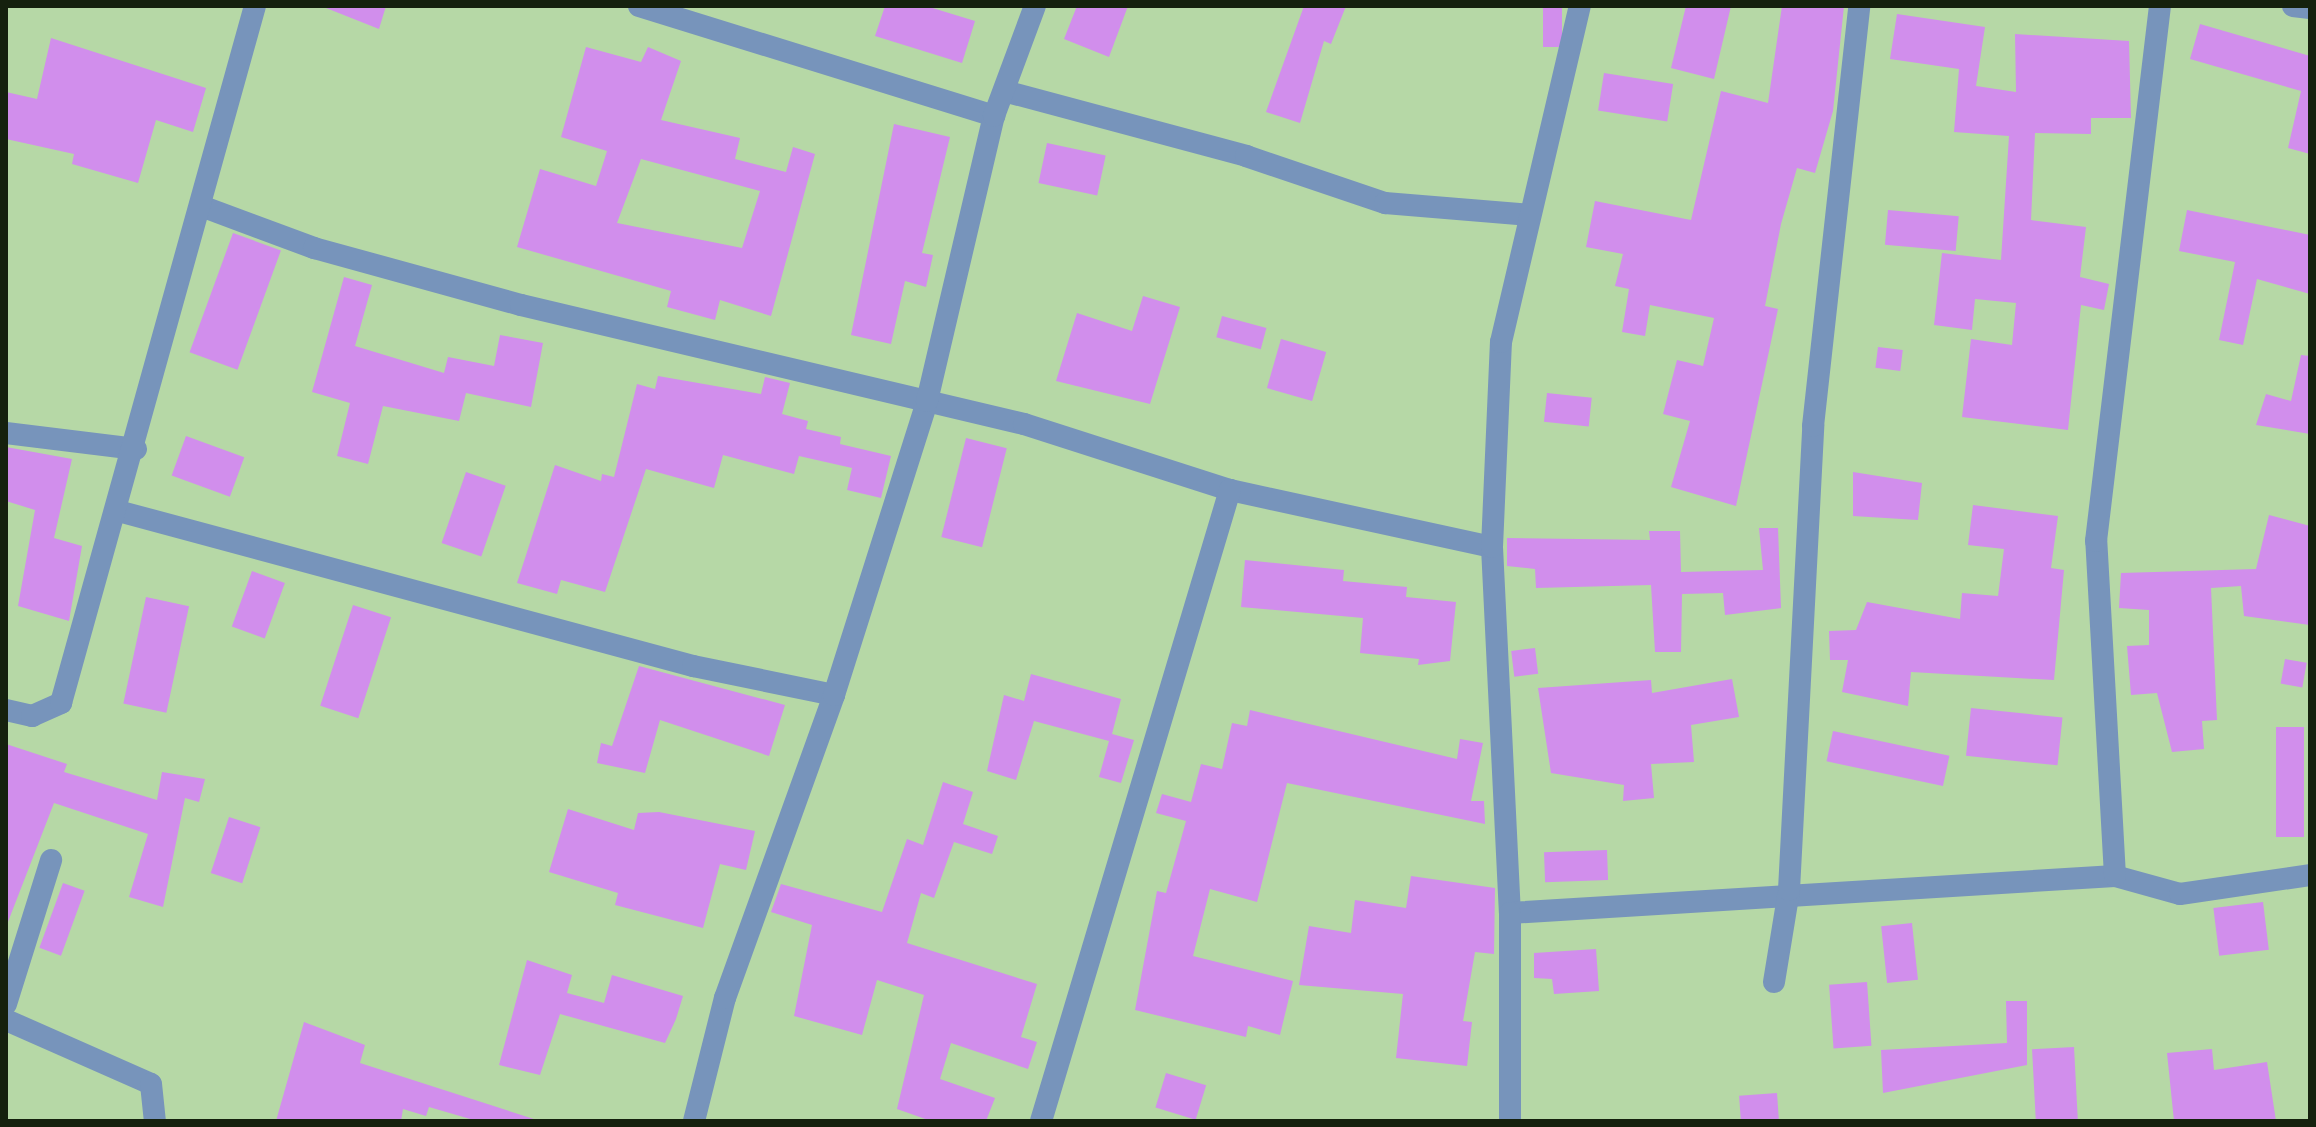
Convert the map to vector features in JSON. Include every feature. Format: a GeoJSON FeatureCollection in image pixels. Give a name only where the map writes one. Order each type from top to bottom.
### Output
{"type":"FeatureCollection","features":[{"type":"Feature","properties":{"kind":"street"},"geometry":{"type":"LineString","coordinates":[[6,710],[32,716],[61,703],[136,449],[255,6]]}},
{"type":"Feature","properties":{"kind":"street"},"geometry":{"type":"LineString","coordinates":[[639,6],[994,116]]}},
{"type":"Feature","properties":{"kind":"street"},"geometry":{"type":"LineString","coordinates":[[694,1121],[725,998],[834,695],[927,401],[994,116],[1035,6]]}},
{"type":"Feature","properties":{"kind":"street"},"geometry":{"type":"LineString","coordinates":[[1510,1121],[1510,913],[1492,547],[1501,342],[1580,6]]}},
{"type":"Feature","properties":{"kind":"street"},"geometry":{"type":"LineString","coordinates":[[1774,982],[1789,890],[1813,426],[1859,6]]}},
{"type":"Feature","properties":{"kind":"street"},"geometry":{"type":"LineString","coordinates":[[2115,876],[2096,541],[2160,6]]}},
{"type":"Feature","properties":{"kind":"street"},"geometry":{"type":"LineString","coordinates":[[2293,6],[2310,8]]}},
{"type":"Feature","properties":{"kind":"street"},"geometry":{"type":"LineString","coordinates":[[1004,91],[1246,156],[1385,203],[1530,215]]}},
{"type":"Feature","properties":{"kind":"street"},"geometry":{"type":"LineString","coordinates":[[201,206],[314,248],[521,305],[927,401],[1230,490],[1492,547]]}},
{"type":"Feature","properties":{"kind":"street"},"geometry":{"type":"LineString","coordinates":[[6,433],[136,449]]}},
{"type":"Feature","properties":{"kind":"street"},"geometry":{"type":"LineString","coordinates":[[1041,1121],[1230,490]]}},
{"type":"Feature","properties":{"kind":"street"},"geometry":{"type":"LineString","coordinates":[[118,511],[693,666],[834,695]]}},
{"type":"Feature","properties":{"kind":"street"},"geometry":{"type":"LineString","coordinates":[[6,1004],[51,860]]}},
{"type":"Feature","properties":{"kind":"street"},"geometry":{"type":"LineString","coordinates":[[1510,913],[1789,890],[1957,890],[2115,876],[2180,894],[2310,875]]}},
{"type":"Feature","properties":{"kind":"street"},"geometry":{"type":"LineString","coordinates":[[6,1020],[151,1084],[155,1121]]}},
{"type":"Feature","properties":{"kind":"building"},"geometry":{"type":"Polygon","coordinates":[[[321,6],[386,6],[379,29],[321,6]]]}},
{"type":"Feature","properties":{"kind":"building"},"geometry":{"type":"Polygon","coordinates":[[[885,6],[926,6],[975,21],[962,63],[875,36],[885,6]]]}},
{"type":"Feature","properties":{"kind":"building"},"geometry":{"type":"Polygon","coordinates":[[[1077,6],[1128,6],[1109,57],[1064,39],[1077,6]]]}},
{"type":"Feature","properties":{"kind":"building"},"geometry":{"type":"Polygon","coordinates":[[[1304,6],[1346,6],[1331,44],[1324,41],[1300,123],[1266,112],[1304,6]]]}},
{"type":"Feature","properties":{"kind":"building"},"geometry":{"type":"Polygon","coordinates":[[[1543,6],[1562,6],[1562,47],[1543,47],[1543,6]]]}},
{"type":"Feature","properties":{"kind":"building"},"geometry":{"type":"Polygon","coordinates":[[[1686,6],[1731,6],[1714,79],[1671,68],[1686,6]]]}},
{"type":"Feature","properties":{"kind":"building"},"geometry":{"type":"Polygon","coordinates":[[[1782,6],[1844,6],[1833,111],[1815,173],[1797,168],[1781,224],[1765,306],[1778,309],[1736,506],[1671,487],[1690,421],[1663,414],[1677,360],[1703,366],[1714,318],[1650,305],[1645,336],[1622,332],[1629,289],[1615,286],[1623,254],[1586,247],[1595,201],[1691,220],[1721,91],[1768,103],[1782,6]]]}},
{"type":"Feature","properties":{"kind":"building"},"geometry":{"type":"Polygon","coordinates":[[[1897,14],[1985,27],[1976,86],[2016,92],[2015,34],[2129,41],[2131,118],[2091,118],[2091,134],[2035,133],[2031,220],[2086,227],[2080,277],[2109,284],[2104,310],[2081,305],[2068,430],[1962,417],[1971,339],[2012,345],[2016,303],[1975,299],[1972,330],[1934,325],[1942,253],[2001,260],[2009,136],[1954,132],[1959,69],[1890,59],[1897,14]]]}},
{"type":"Feature","properties":{"kind":"building"},"geometry":{"type":"Polygon","coordinates":[[[2200,24],[2310,56],[2310,154],[2288,148],[2301,91],[2190,59],[2200,24]]]}},
{"type":"Feature","properties":{"kind":"building"},"geometry":{"type":"Polygon","coordinates":[[[51,38],[206,88],[193,132],[156,120],[138,183],[72,164],[74,154],[6,139],[6,92],[37,99],[51,38]]]}},
{"type":"Feature","properties":{"kind":"building"},"geometry":{"type":"Polygon","coordinates":[[[586,47],[641,62],[648,47],[681,61],[661,120],[740,138],[735,159],[786,172],[793,147],[815,154],[771,316],[720,300],[715,320],[667,307],[671,291],[517,247],[540,169],[596,186],[607,151],[561,137],[586,47]],[[641,159],[617,223],[742,248],[760,191],[641,159]]]}},
{"type":"Feature","properties":{"kind":"building"},"geometry":{"type":"Polygon","coordinates":[[[1604,73],[1673,84],[1667,121],[1598,111],[1604,73]]]}},
{"type":"Feature","properties":{"kind":"building"},"geometry":{"type":"Polygon","coordinates":[[[894,124],[950,137],[922,253],[933,255],[926,287],[905,281],[891,344],[851,335],[894,124]]]}},
{"type":"Feature","properties":{"kind":"building"},"geometry":{"type":"Polygon","coordinates":[[[1047,143],[1106,155],[1097,196],[1038,183],[1047,143]]]}},
{"type":"Feature","properties":{"kind":"building"},"geometry":{"type":"Polygon","coordinates":[[[1888,210],[1959,216],[1956,251],[1885,245],[1888,210]]]}},
{"type":"Feature","properties":{"kind":"building"},"geometry":{"type":"Polygon","coordinates":[[[2187,210],[2310,235],[2310,294],[2257,279],[2243,345],[2219,340],[2235,262],[2179,251],[2187,210]]]}},
{"type":"Feature","properties":{"kind":"building"},"geometry":{"type":"Polygon","coordinates":[[[233,233],[281,250],[237,370],[190,352],[233,233]]]}},
{"type":"Feature","properties":{"kind":"building"},"geometry":{"type":"Polygon","coordinates":[[[344,277],[372,285],[355,346],[444,373],[448,357],[494,366],[500,335],[543,343],[531,407],[466,393],[459,421],[383,406],[368,464],[337,456],[350,403],[312,392],[344,277]]]}},
{"type":"Feature","properties":{"kind":"building"},"geometry":{"type":"Polygon","coordinates":[[[1143,296],[1180,307],[1150,404],[1056,381],[1077,313],[1132,331],[1143,296]]]}},
{"type":"Feature","properties":{"kind":"building"},"geometry":{"type":"Polygon","coordinates":[[[1222,316],[1266,328],[1261,349],[1216,337],[1222,316]]]}},
{"type":"Feature","properties":{"kind":"building"},"geometry":{"type":"Polygon","coordinates":[[[1281,339],[1326,352],[1312,401],[1267,388],[1281,339]]]}},
{"type":"Feature","properties":{"kind":"building"},"geometry":{"type":"Polygon","coordinates":[[[1878,347],[1903,350],[1900,371],[1875,368],[1878,347]]]}},
{"type":"Feature","properties":{"kind":"building"},"geometry":{"type":"Polygon","coordinates":[[[2301,355],[2310,356],[2310,434],[2256,425],[2266,394],[2291,401],[2301,355]]]}},
{"type":"Feature","properties":{"kind":"building"},"geometry":{"type":"Polygon","coordinates":[[[658,376],[761,394],[765,377],[790,383],[782,414],[808,421],[806,429],[841,437],[840,444],[891,456],[881,498],[847,490],[852,468],[799,456],[794,474],[723,455],[714,488],[646,469],[605,592],[561,580],[557,594],[517,583],[555,465],[601,481],[602,474],[614,477],[637,384],[655,389],[658,376]]]}},
{"type":"Feature","properties":{"kind":"building"},"geometry":{"type":"Polygon","coordinates":[[[1547,393],[1592,398],[1589,427],[1544,422],[1547,393]]]}},
{"type":"Feature","properties":{"kind":"building"},"geometry":{"type":"Polygon","coordinates":[[[186,436],[244,457],[230,497],[172,475],[186,436]]]}},
{"type":"Feature","properties":{"kind":"building"},"geometry":{"type":"Polygon","coordinates":[[[966,438],[1007,448],[982,547],[941,537],[966,438]]]}},
{"type":"Feature","properties":{"kind":"building"},"geometry":{"type":"Polygon","coordinates":[[[6,447],[72,459],[54,538],[82,546],[69,621],[18,606],[35,510],[6,501],[6,447]]]}},
{"type":"Feature","properties":{"kind":"building"},"geometry":{"type":"Polygon","coordinates":[[[466,472],[506,486],[481,557],[442,543],[466,472]]]}},
{"type":"Feature","properties":{"kind":"building"},"geometry":{"type":"Polygon","coordinates":[[[1853,472],[1922,483],[1918,520],[1853,516],[1853,472]]]}},
{"type":"Feature","properties":{"kind":"building"},"geometry":{"type":"Polygon","coordinates":[[[1973,505],[2058,516],[2051,568],[2064,570],[2054,680],[1911,672],[1908,706],[1842,692],[1848,660],[1830,660],[1829,631],[1856,630],[1867,602],[1960,619],[1962,593],[1998,596],[2004,549],[1968,545],[1973,505]]]}},
{"type":"Feature","properties":{"kind":"building"},"geometry":{"type":"Polygon","coordinates":[[[2269,515],[2310,526],[2310,625],[2244,616],[2241,586],[2211,588],[2217,720],[2202,721],[2204,749],[2172,752],[2157,693],[2131,695],[2127,646],[2149,645],[2149,610],[2119,608],[2121,573],[2256,569],[2269,515]]]}},
{"type":"Feature","properties":{"kind":"building"},"geometry":{"type":"Polygon","coordinates":[[[1759,528],[1778,528],[1781,608],[1725,615],[1723,593],[1682,594],[1681,652],[1655,652],[1651,585],[1536,588],[1535,569],[1507,566],[1507,538],[1650,540],[1649,531],[1680,531],[1681,572],[1763,570],[1759,528]]]}},
{"type":"Feature","properties":{"kind":"building"},"geometry":{"type":"Polygon","coordinates":[[[1245,560],[1344,570],[1343,581],[1407,587],[1406,597],[1456,602],[1450,661],[1418,665],[1419,659],[1360,653],[1363,618],[1241,607],[1245,560]]]}},
{"type":"Feature","properties":{"kind":"building"},"geometry":{"type":"Polygon","coordinates":[[[252,571],[285,583],[265,638],[232,626],[252,571]]]}},
{"type":"Feature","properties":{"kind":"building"},"geometry":{"type":"Polygon","coordinates":[[[146,597],[189,606],[166,713],[123,704],[146,597]]]}},
{"type":"Feature","properties":{"kind":"building"},"geometry":{"type":"Polygon","coordinates":[[[353,605],[391,617],[358,718],[320,706],[353,605]]]}},
{"type":"Feature","properties":{"kind":"building"},"geometry":{"type":"Polygon","coordinates":[[[1535,648],[1538,674],[1514,677],[1511,651],[1535,648]]]}},
{"type":"Feature","properties":{"kind":"building"},"geometry":{"type":"Polygon","coordinates":[[[2285,659],[2307,663],[2302,687],[2281,684],[2285,659]]]}},
{"type":"Feature","properties":{"kind":"building"},"geometry":{"type":"Polygon","coordinates":[[[639,666],[785,705],[769,756],[660,720],[645,773],[597,763],[601,743],[612,746],[639,666]]]}},
{"type":"Feature","properties":{"kind":"building"},"geometry":{"type":"Polygon","coordinates":[[[1031,674],[1121,699],[1112,734],[1134,740],[1121,783],[1099,777],[1109,741],[1034,721],[1016,780],[987,771],[1004,695],[1024,701],[1031,674]]]}},
{"type":"Feature","properties":{"kind":"building"},"geometry":{"type":"Polygon","coordinates":[[[1732,679],[1739,717],[1691,725],[1694,762],[1651,764],[1654,798],[1623,801],[1624,785],[1551,773],[1538,688],[1651,680],[1652,693],[1732,679]]]}},
{"type":"Feature","properties":{"kind":"building"},"geometry":{"type":"Polygon","coordinates":[[[1971,708],[2062,718],[2057,765],[1966,756],[1971,708]]]}},
{"type":"Feature","properties":{"kind":"building"},"geometry":{"type":"Polygon","coordinates":[[[1250,710],[1457,759],[1460,739],[1483,743],[1471,801],[1484,801],[1485,824],[1287,783],[1257,902],[1210,889],[1193,956],[1293,981],[1280,1035],[1248,1026],[1246,1037],[1135,1010],[1157,891],[1166,893],[1186,821],[1156,813],[1162,794],[1191,802],[1201,764],[1222,769],[1232,723],[1247,726],[1250,710]]]}},
{"type":"Feature","properties":{"kind":"building"},"geometry":{"type":"Polygon","coordinates":[[[2276,727],[2304,727],[2304,837],[2276,837],[2276,727]]]}},
{"type":"Feature","properties":{"kind":"building"},"geometry":{"type":"Polygon","coordinates":[[[1833,731],[1949,756],[1943,786],[1827,761],[1833,731]]]}},
{"type":"Feature","properties":{"kind":"building"},"geometry":{"type":"Polygon","coordinates":[[[6,744],[67,764],[64,772],[157,800],[162,772],[205,779],[199,802],[185,798],[163,907],[129,897],[148,834],[54,803],[6,927],[6,744]]]}},
{"type":"Feature","properties":{"kind":"building"},"geometry":{"type":"Polygon","coordinates":[[[943,782],[973,792],[963,824],[998,836],[992,854],[954,842],[934,898],[921,893],[907,943],[1037,984],[1021,1037],[1037,1042],[1028,1069],[951,1043],[940,1079],[995,1098],[986,1121],[931,1121],[897,1109],[924,995],[877,980],[862,1035],[794,1016],[812,925],[771,912],[781,884],[882,912],[907,839],[923,845],[943,782]]]}},
{"type":"Feature","properties":{"kind":"building"},"geometry":{"type":"Polygon","coordinates":[[[568,809],[634,830],[638,813],[659,812],[755,831],[746,870],[720,864],[703,928],[615,905],[618,893],[549,872],[568,809]]]}},
{"type":"Feature","properties":{"kind":"building"},"geometry":{"type":"Polygon","coordinates":[[[229,817],[260,827],[242,883],[211,873],[229,817]]]}},
{"type":"Feature","properties":{"kind":"building"},"geometry":{"type":"Polygon","coordinates":[[[1607,850],[1608,880],[1545,882],[1544,852],[1607,850]]]}},
{"type":"Feature","properties":{"kind":"building"},"geometry":{"type":"Polygon","coordinates":[[[1411,876],[1495,888],[1494,954],[1475,952],[1463,1021],[1472,1022],[1467,1066],[1396,1058],[1403,994],[1299,985],[1309,926],[1351,933],[1355,900],[1406,908],[1411,876]]]}},
{"type":"Feature","properties":{"kind":"building"},"geometry":{"type":"Polygon","coordinates":[[[63,883],[85,891],[61,956],[39,948],[63,883]]]}},
{"type":"Feature","properties":{"kind":"building"},"geometry":{"type":"Polygon","coordinates":[[[2263,902],[2269,950],[2219,956],[2213,908],[2263,902]]]}},
{"type":"Feature","properties":{"kind":"building"},"geometry":{"type":"Polygon","coordinates":[[[1912,923],[1918,980],[1887,983],[1881,926],[1912,923]]]}},
{"type":"Feature","properties":{"kind":"building"},"geometry":{"type":"Polygon","coordinates":[[[1596,949],[1599,991],[1554,994],[1552,979],[1534,978],[1534,953],[1596,949]]]}},
{"type":"Feature","properties":{"kind":"building"},"geometry":{"type":"Polygon","coordinates":[[[527,960],[572,975],[567,993],[604,1003],[612,975],[683,996],[665,1043],[560,1014],[540,1075],[499,1065],[527,960]]]}},
{"type":"Feature","properties":{"kind":"building"},"geometry":{"type":"Polygon","coordinates":[[[1867,982],[1871,1046],[1834,1048],[1829,985],[1867,982]]]}},
{"type":"Feature","properties":{"kind":"building"},"geometry":{"type":"Polygon","coordinates":[[[2006,1001],[2027,1001],[2027,1065],[1883,1093],[1881,1050],[2007,1043],[2006,1001]]]}},
{"type":"Feature","properties":{"kind":"building"},"geometry":{"type":"Polygon","coordinates":[[[304,1022],[365,1045],[360,1063],[540,1121],[477,1121],[429,1107],[426,1116],[403,1109],[401,1121],[276,1121],[304,1022]]]}},
{"type":"Feature","properties":{"kind":"building"},"geometry":{"type":"Polygon","coordinates":[[[2074,1047],[2078,1121],[2036,1121],[2032,1049],[2074,1047]]]}},
{"type":"Feature","properties":{"kind":"building"},"geometry":{"type":"Polygon","coordinates":[[[2212,1049],[2214,1070],[2267,1062],[2276,1121],[2174,1121],[2167,1053],[2212,1049]]]}},
{"type":"Feature","properties":{"kind":"building"},"geometry":{"type":"Polygon","coordinates":[[[1166,1073],[1206,1085],[1196,1120],[1155,1107],[1166,1073]]]}},
{"type":"Feature","properties":{"kind":"building"},"geometry":{"type":"Polygon","coordinates":[[[1777,1093],[1779,1121],[1741,1121],[1739,1096],[1777,1093]]]}}]}
